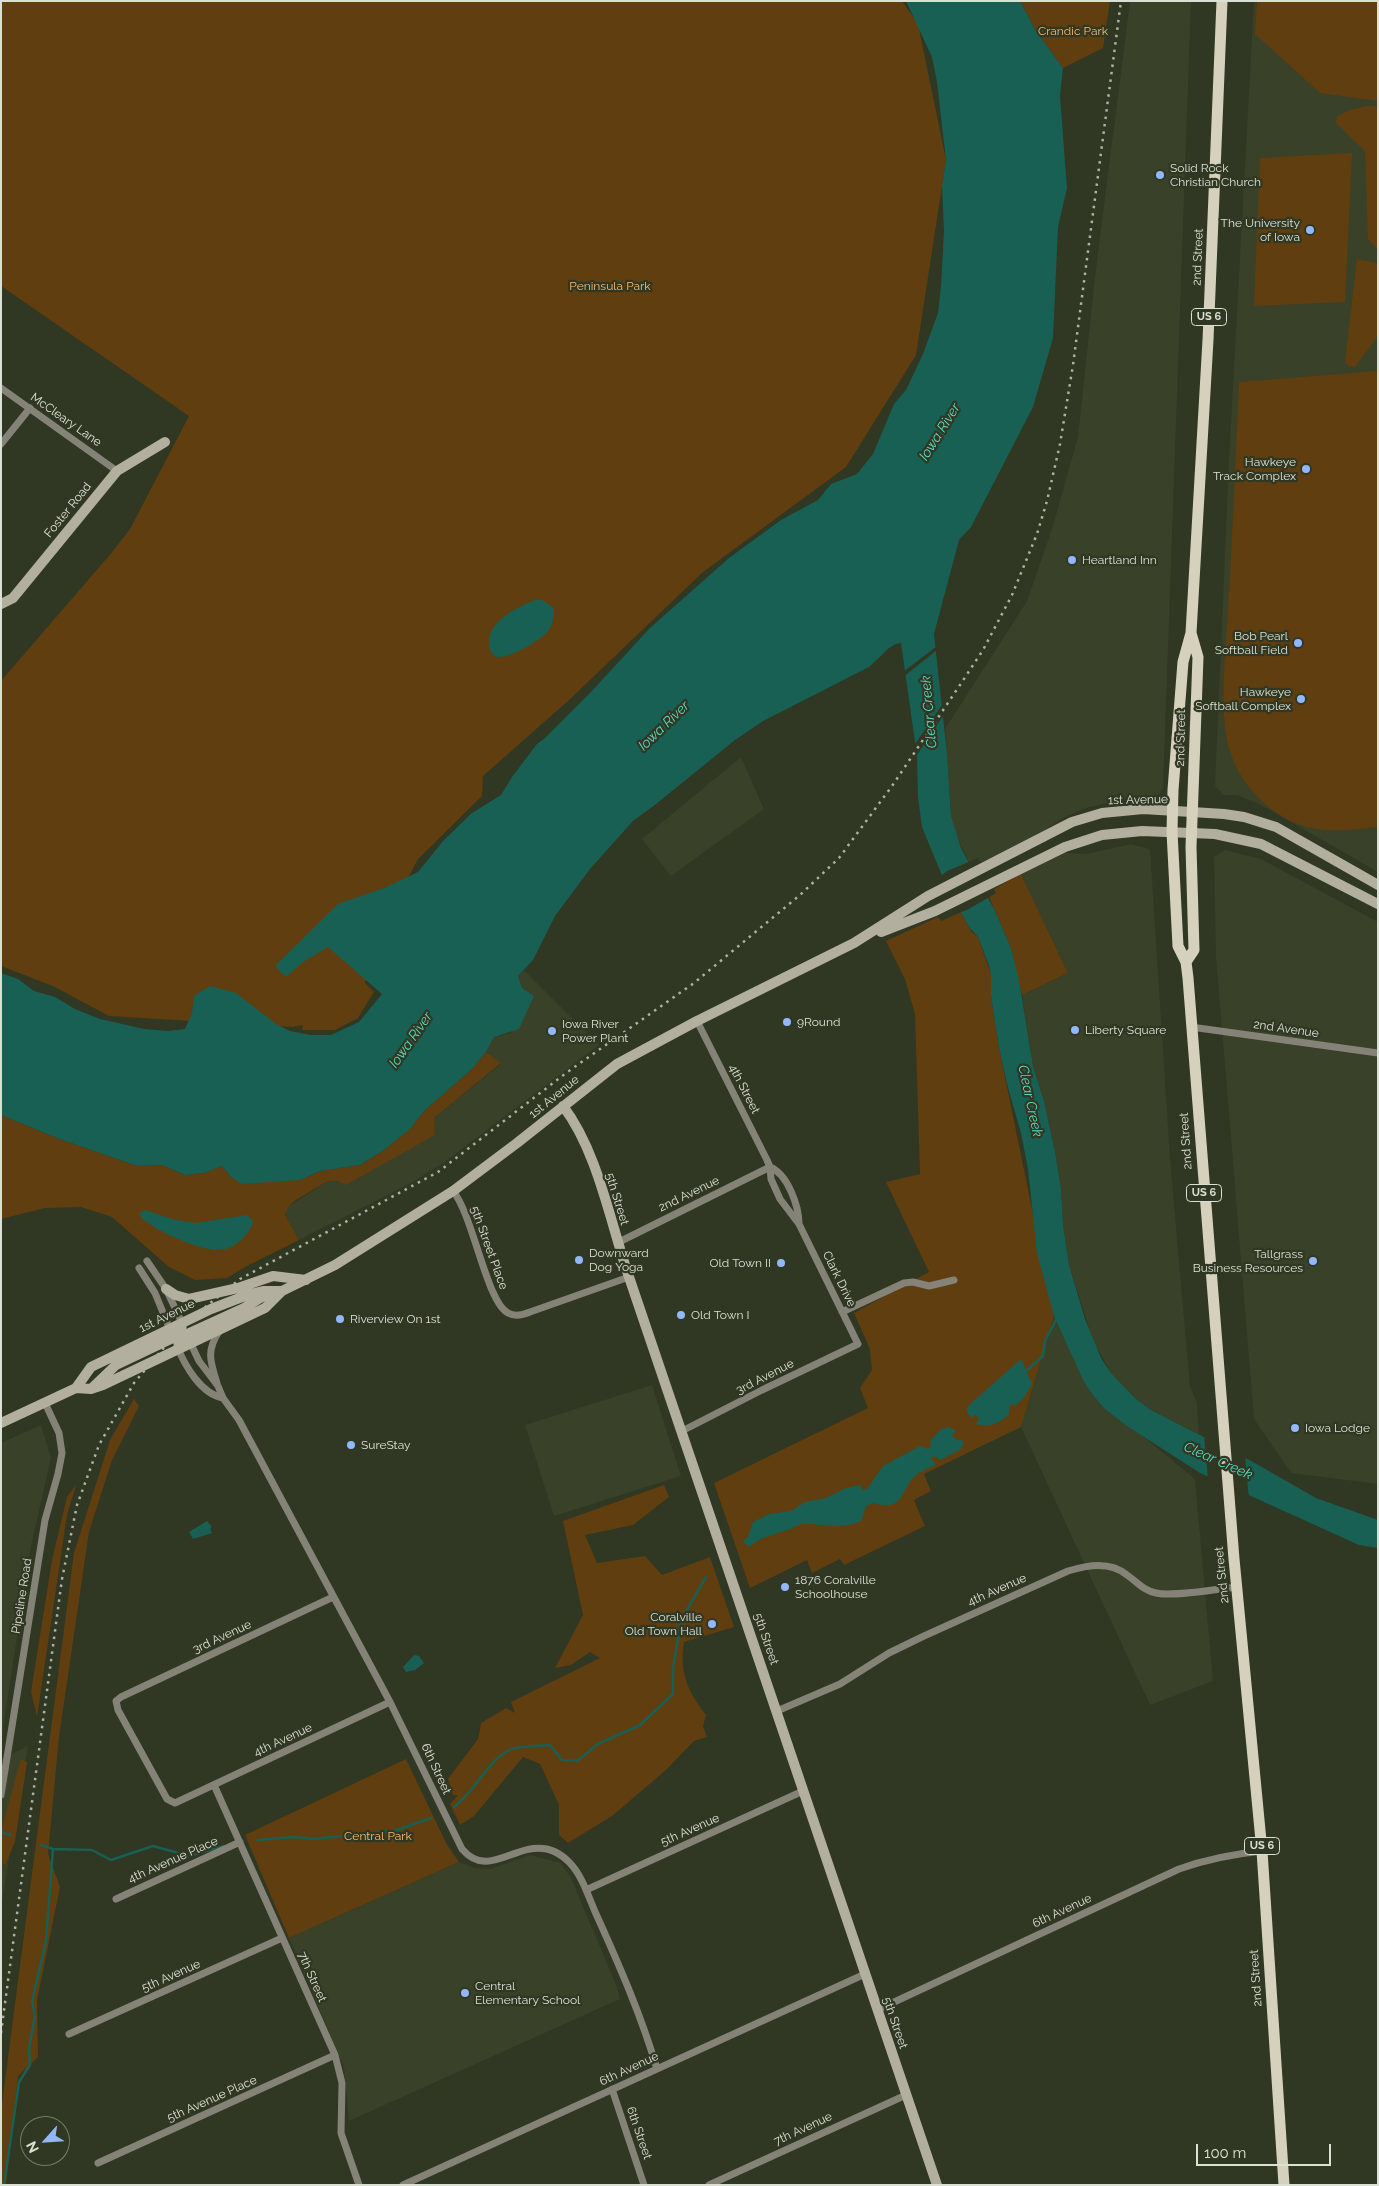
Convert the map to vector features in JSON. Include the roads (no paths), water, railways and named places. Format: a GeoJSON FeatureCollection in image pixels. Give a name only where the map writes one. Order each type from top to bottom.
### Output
{"type":"FeatureCollection","features":[{"type":"Feature","properties":{"kind":"main road","name":"2nd Street"},"geometry":{"type":"LineString","coordinates":[[1222,1],[1208,340],[1191,633],[1183,662],[1172,832],[1178,946],[1186,962],[1230,1508],[1262,1851],[1284,2185]]}},
{"type":"Feature","properties":{"kind":"main road","name":"Foster Road"},"geometry":{"type":"LineString","coordinates":[[1,604],[13,598],[117,471],[166,442]]}},
{"type":"Feature","properties":{"kind":"main road","name":"2nd Street"},"geometry":{"type":"LineString","coordinates":[[1186,962],[1194,950],[1191,833],[1198,657],[1191,633]]}},
{"type":"Feature","properties":{"kind":"main road","name":"1st Avenue"},"geometry":{"type":"LineString","coordinates":[[854,943],[928,896],[1057,830],[1086,817],[1121,810],[1224,814],[1260,821],[1287,833],[1378,885]]}},
{"type":"Feature","properties":{"kind":"main road","name":"1st Avenue"},"geometry":{"type":"LineString","coordinates":[[188,1339],[221,1329],[265,1308],[282,1292],[336,1266],[453,1191],[617,1064],[697,1021],[854,943],[936,911],[1065,847],[1092,838],[1142,831],[1231,836],[1261,844],[1378,904]]}},
{"type":"Feature","properties":{"kind":"main road","name":"5th Street"},"geometry":{"type":"LineString","coordinates":[[563,1106],[574,1121],[585,1142],[937,2185]]}},
{"type":"Feature","properties":{"kind":"main road"},"geometry":{"type":"LineString","coordinates":[[166,1289],[175,1295],[189,1298],[238,1288],[273,1276],[306,1280]]}},
{"type":"Feature","properties":{"kind":"main road","name":"1st Avenue"},"geometry":{"type":"LineString","coordinates":[[182,1323],[228,1302],[262,1291],[282,1292]]}},
{"type":"Feature","properties":{"kind":"main road"},"geometry":{"type":"LineString","coordinates":[[178,1349],[179,1340],[188,1339],[271,1291]]}},
{"type":"Feature","properties":{"kind":"main road"},"geometry":{"type":"LineString","coordinates":[[91,1389],[116,1365],[172,1333],[180,1332],[182,1323]]}},
{"type":"Feature","properties":{"kind":"main road","name":"1st Avenue"},"geometry":{"type":"LineString","coordinates":[[1,1423],[76,1388],[91,1368],[172,1333]]}},
{"type":"Feature","properties":{"kind":"main road","name":"1st Avenue"},"geometry":{"type":"LineString","coordinates":[[76,1388],[91,1389],[103,1385],[178,1349]]}},
{"type":"Feature","properties":{"kind":"street","name":"McCleary Lane"},"geometry":{"type":"LineString","coordinates":[[1,388],[117,471]]}},
{"type":"Feature","properties":{"kind":"street"},"geometry":{"type":"LineString","coordinates":[[1,444],[30,408]]}},
{"type":"Feature","properties":{"kind":"street","name":"4th Street"},"geometry":{"type":"LineString","coordinates":[[697,1021],[770,1167]]}},
{"type":"Feature","properties":{"kind":"street","name":"2nd Avenue"},"geometry":{"type":"LineString","coordinates":[[1192,1027],[1378,1053]]}},
{"type":"Feature","properties":{"kind":"street","name":"2nd Avenue"},"geometry":{"type":"LineString","coordinates":[[618,1242],[770,1167]]}},
{"type":"Feature","properties":{"kind":"street","name":"Clark Drive"},"geometry":{"type":"LineString","coordinates":[[799,1224],[799,1212],[791,1192],[776,1169],[770,1167],[771,1179],[780,1199],[799,1224],[858,1344]]}},
{"type":"Feature","properties":{"kind":"street","name":"5th Street Place"},"geometry":{"type":"LineString","coordinates":[[453,1191],[465,1212],[497,1303],[509,1314],[520,1316],[629,1277]]}},
{"type":"Feature","properties":{"kind":"street","name":"6th Street"},"geometry":{"type":"LineString","coordinates":[[147,1260],[166,1289],[199,1362],[218,1386],[223,1398],[239,1420],[390,1702],[456,1839],[467,1855],[481,1862],[489,1862],[526,1849],[546,1849],[562,1856],[570,1863],[586,1890],[631,1990],[657,2069]]}},
{"type":"Feature","properties":{"kind":"street","name":"6th Street"},"geometry":{"type":"LineString","coordinates":[[140,1268],[155,1293],[178,1349],[189,1370],[208,1392],[215,1397],[223,1398]]}},
{"type":"Feature","properties":{"kind":"street"},"geometry":{"type":"LineString","coordinates":[[842,1312],[904,1283],[913,1282],[929,1286],[954,1280]]}},
{"type":"Feature","properties":{"kind":"street"},"geometry":{"type":"LineString","coordinates":[[218,1386],[210,1350],[213,1340],[221,1329]]}},
{"type":"Feature","properties":{"kind":"street","name":"3rd Avenue"},"geometry":{"type":"LineString","coordinates":[[682,1431],[858,1344]]}},
{"type":"Feature","properties":{"kind":"street","name":"Pipeline Road"},"geometry":{"type":"LineString","coordinates":[[1,1796],[45,1520],[62,1453],[59,1433],[45,1403]]}},
{"type":"Feature","properties":{"kind":"street","name":"4th Avenue"},"geometry":{"type":"LineString","coordinates":[[777,1710],[840,1684],[889,1653],[1068,1570],[1098,1565],[1117,1568],[1143,1589],[1158,1594],[1237,1587]]}},
{"type":"Feature","properties":{"kind":"street","name":"3rd Avenue"},"geometry":{"type":"LineString","coordinates":[[186,1799],[176,1803],[167,1799],[118,1710],[116,1701],[333,1596]]}},
{"type":"Feature","properties":{"kind":"street","name":"4th Avenue"},"geometry":{"type":"LineString","coordinates":[[186,1799],[390,1702]]}},
{"type":"Feature","properties":{"kind":"street","name":"7th Street"},"geometry":{"type":"LineString","coordinates":[[214,1785],[335,2055],[342,2083],[341,2133],[358,2185]]}},
{"type":"Feature","properties":{"kind":"street","name":"5th Avenue"},"geometry":{"type":"LineString","coordinates":[[586,1890],[804,1791]]}},
{"type":"Feature","properties":{"kind":"street","name":"4th Avenue Place"},"geometry":{"type":"LineString","coordinates":[[116,1899],[240,1842]]}},
{"type":"Feature","properties":{"kind":"street","name":"6th Avenue"},"geometry":{"type":"LineString","coordinates":[[878,2010],[1179,1869],[1226,1855],[1262,1851]]}},
{"type":"Feature","properties":{"kind":"street","name":"5th Avenue"},"geometry":{"type":"LineString","coordinates":[[69,2034],[282,1938]]}},
{"type":"Feature","properties":{"kind":"street","name":"6th Avenue"},"geometry":{"type":"LineString","coordinates":[[403,2185],[865,1974]]}},
{"type":"Feature","properties":{"kind":"street","name":"5th Avenue Place"},"geometry":{"type":"LineString","coordinates":[[98,2162],[335,2055]]}},
{"type":"Feature","properties":{"kind":"street","name":"6th Street"},"geometry":{"type":"LineString","coordinates":[[612,2089],[644,2185]]}},
{"type":"Feature","properties":{"kind":"street","name":"7th Avenue"},"geometry":{"type":"LineString","coordinates":[[710,2185],[906,2095]]}},
{"type":"Feature","properties":{"kind":"water"},"geometry":{"type":"Polygon","coordinates":[[[906,1],[1020,1],[1036,31],[1063,68],[1060,96],[1067,188],[1058,227],[1053,338],[1033,407],[971,527],[959,540],[934,634],[947,754],[951,816],[961,848],[995,911],[1011,948],[1019,980],[1033,1066],[1044,1101],[1055,1152],[1069,1265],[1085,1319],[1102,1360],[1111,1373],[1136,1399],[1151,1410],[1253,1462],[1316,1498],[1378,1520],[1378,1548],[1359,1545],[1200,1473],[1127,1426],[1105,1409],[1084,1382],[1054,1316],[1037,1253],[1028,1169],[1021,1133],[999,1048],[991,996],[991,974],[988,963],[978,937],[969,927],[945,883],[922,827],[918,797],[917,756],[901,643],[889,648],[869,667],[763,721],[735,740],[633,821],[590,869],[555,916],[533,960],[518,976],[522,988],[534,996],[519,1029],[494,1037],[486,1052],[472,1069],[424,1111],[410,1129],[384,1150],[360,1165],[320,1171],[300,1180],[242,1184],[231,1177],[222,1166],[204,1173],[185,1175],[162,1165],[137,1166],[57,1138],[1,1115],[1,973],[18,979],[34,991],[55,997],[75,1009],[100,1019],[144,1029],[168,1031],[185,1029],[192,1013],[194,996],[210,986],[236,993],[276,1024],[290,1031],[311,1035],[331,1035],[359,1022],[382,994],[328,947],[303,962],[286,977],[275,966],[338,904],[384,888],[418,872],[443,841],[472,813],[501,795],[537,744],[590,693],[650,628],[729,558],[781,520],[818,500],[831,484],[857,474],[873,454],[894,404],[906,390],[923,354],[938,313],[941,286],[944,231],[942,186],[946,160],[937,82],[932,57],[906,1]]]}},
{"type":"Feature","properties":{"kind":"water"},"geometry":{"type":"Polygon","coordinates":[[[535,600],[542,600],[554,608],[549,630],[532,644],[515,653],[500,657],[493,655],[489,644],[490,634],[494,627],[506,615],[535,600]]]}},
{"type":"Feature","properties":{"kind":"water"},"geometry":{"type":"Polygon","coordinates":[[[145,1210],[175,1220],[197,1223],[247,1215],[253,1221],[249,1231],[236,1244],[225,1249],[212,1250],[176,1238],[152,1226],[139,1214],[145,1210]]]}},
{"type":"Feature","properties":{"kind":"water"},"geometry":{"type":"Polygon","coordinates":[[[1021,1359],[1032,1384],[1023,1399],[1015,1406],[1012,1404],[1009,1406],[1009,1414],[998,1422],[990,1425],[976,1424],[979,1419],[975,1414],[972,1418],[967,1413],[967,1407],[1021,1359]]]}},
{"type":"Feature","properties":{"kind":"water"},"geometry":{"type":"Polygon","coordinates":[[[949,1427],[956,1431],[952,1435],[958,1441],[961,1439],[964,1443],[960,1450],[940,1460],[935,1456],[931,1458],[936,1465],[915,1476],[900,1498],[891,1505],[873,1503],[866,1506],[861,1521],[845,1526],[803,1524],[766,1537],[749,1547],[743,1541],[748,1537],[753,1522],[769,1514],[791,1511],[805,1502],[826,1498],[846,1488],[861,1485],[862,1490],[867,1489],[883,1466],[920,1446],[928,1449],[931,1446],[930,1441],[941,1429],[949,1427]]]}},
{"type":"Feature","properties":{"kind":"water"},"geometry":{"type":"Polygon","coordinates":[[[207,1521],[212,1527],[210,1528],[212,1533],[193,1539],[189,1532],[207,1521]]]}},
{"type":"Feature","properties":{"kind":"water"},"geometry":{"type":"Polygon","coordinates":[[[414,1655],[419,1656],[424,1663],[415,1670],[406,1672],[403,1667],[414,1655]]]}},
{"type":"Feature","properties":{"kind":"waterway"},"geometry":{"type":"LineString","coordinates":[[1026,1371],[1043,1356],[1045,1341],[1056,1320]]}},
{"type":"Feature","properties":{"kind":"waterway"},"geometry":{"type":"LineString","coordinates":[[454,1807],[498,1758],[515,1748],[550,1745],[562,1760],[577,1761],[598,1744],[640,1725],[673,1694],[673,1669],[681,1620],[706,1577]]}},
{"type":"Feature","properties":{"kind":"waterway"},"geometry":{"type":"LineString","coordinates":[[258,1840],[293,1837],[314,1839],[397,1830],[431,1818]]}},
{"type":"Feature","properties":{"kind":"waterway"},"geometry":{"type":"LineString","coordinates":[[1,1832],[10,1835]]}},
{"type":"Feature","properties":{"kind":"waterway"},"geometry":{"type":"LineString","coordinates":[[41,1845],[53,1849],[92,1850],[111,1860],[153,1846],[189,1856],[224,1846]]}},
{"type":"Feature","properties":{"kind":"waterway"},"geometry":{"type":"LineString","coordinates":[[4,2185],[19,2082],[30,2065],[29,2048],[35,2016],[32,2002],[46,1940],[53,1849]]}},
{"type":"Feature","properties":{"kind":"railway"},"geometry":{"type":"LineString","coordinates":[[1,2033],[62,1579],[77,1505],[99,1445],[134,1383],[183,1325],[240,1279],[438,1172],[566,1073],[694,983],[800,895],[839,858],[892,786],[983,650],[1012,595],[1037,534],[1047,501],[1060,444],[1073,365],[1121,1]]}},
{"type":"Feature","properties":{"kind":"place","name":"Solid Rock Christian Church"},"geometry":{"type":"Point","coordinates":[1160,175]}},
{"type":"Feature","properties":{"kind":"place","name":"The University of Iowa"},"geometry":{"type":"Point","coordinates":[1310,230]}},
{"type":"Feature","properties":{"kind":"place","name":"Hawkeye Track Complex"},"geometry":{"type":"Point","coordinates":[1306,469]}},
{"type":"Feature","properties":{"kind":"place","name":"Heartland Inn"},"geometry":{"type":"Point","coordinates":[1072,560]}},
{"type":"Feature","properties":{"kind":"place","name":"Bob Pearl Softball Field"},"geometry":{"type":"Point","coordinates":[1298,643]}},
{"type":"Feature","properties":{"kind":"place","name":"Hawkeye Softball Complex"},"geometry":{"type":"Point","coordinates":[1301,699]}},
{"type":"Feature","properties":{"kind":"place","name":"9Round"},"geometry":{"type":"Point","coordinates":[787,1022]}},
{"type":"Feature","properties":{"kind":"place","name":"Liberty Square"},"geometry":{"type":"Point","coordinates":[1075,1030]}},
{"type":"Feature","properties":{"kind":"place","name":"Iowa River Power Plant"},"geometry":{"type":"Point","coordinates":[552,1031]}},
{"type":"Feature","properties":{"kind":"place","name":"Downward Dog Yoga"},"geometry":{"type":"Point","coordinates":[579,1260]}},
{"type":"Feature","properties":{"kind":"place","name":"Tallgrass Business Resources"},"geometry":{"type":"Point","coordinates":[1313,1261]}},
{"type":"Feature","properties":{"kind":"place","name":"Old Town II"},"geometry":{"type":"Point","coordinates":[781,1263]}},
{"type":"Feature","properties":{"kind":"place","name":"Old Town I"},"geometry":{"type":"Point","coordinates":[681,1315]}},
{"type":"Feature","properties":{"kind":"place","name":"Riverview On 1st"},"geometry":{"type":"Point","coordinates":[340,1319]}},
{"type":"Feature","properties":{"kind":"place","name":"Iowa Lodge"},"geometry":{"type":"Point","coordinates":[1295,1428]}},
{"type":"Feature","properties":{"kind":"place","name":"SureStay"},"geometry":{"type":"Point","coordinates":[351,1445]}},
{"type":"Feature","properties":{"kind":"place","name":"1876 Coralville Schoolhouse"},"geometry":{"type":"Point","coordinates":[785,1587]}},
{"type":"Feature","properties":{"kind":"place","name":"Coralville Old Town Hall"},"geometry":{"type":"Point","coordinates":[712,1624]}},
{"type":"Feature","properties":{"kind":"place","name":"Central Elementary School"},"geometry":{"type":"Point","coordinates":[465,1993]}},
{"type":"Feature","properties":{"kind":"park label","name":"Crandic Park"},"geometry":{"type":"Point","coordinates":[1073,31]}},
{"type":"Feature","properties":{"kind":"park label","name":"Peninsula Park"},"geometry":{"type":"Point","coordinates":[610,286]}},
{"type":"Feature","properties":{"kind":"park label","name":"Central Park"},"geometry":{"type":"Point","coordinates":[378,1836]}},
{"type":"Feature","properties":{"kind":"water label","name":"Iowa River"},"geometry":{"type":"Point","coordinates":[940,432]}},
{"type":"Feature","properties":{"kind":"water label","name":"Clear Creek"},"geometry":{"type":"Point","coordinates":[929,712]}},
{"type":"Feature","properties":{"kind":"water label","name":"Iowa River"},"geometry":{"type":"Point","coordinates":[664,726]}},
{"type":"Feature","properties":{"kind":"water label","name":"Iowa River"},"geometry":{"type":"Point","coordinates":[411,1040]}},
{"type":"Feature","properties":{"kind":"water label","name":"Clear Creek"},"geometry":{"type":"Point","coordinates":[1030,1101]}},
{"type":"Feature","properties":{"kind":"water label","name":"Clear Creek"},"geometry":{"type":"Point","coordinates":[1218,1461]}}]}
